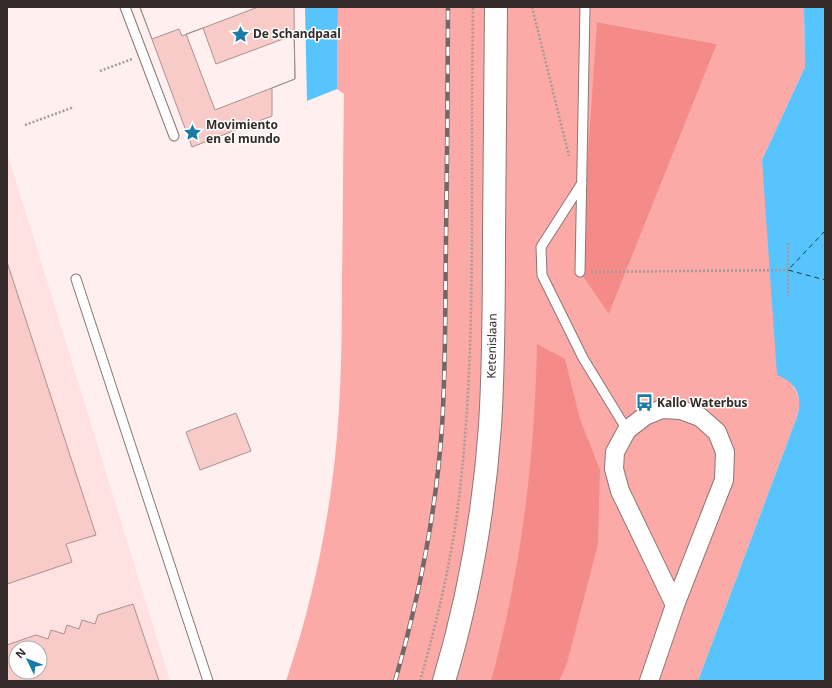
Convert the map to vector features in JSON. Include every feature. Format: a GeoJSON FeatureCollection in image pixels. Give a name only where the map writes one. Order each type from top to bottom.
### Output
{"type":"FeatureCollection","features":[{"type":"Feature","properties":{"kind":"street","name":"Ketenislaan"},"geometry":{"type":"LineString","coordinates":[[444,681],[455,642],[474,549],[483,494],[490,426],[494,268],[496,7]]}},
{"type":"Feature","properties":{"kind":"street"},"geometry":{"type":"LineString","coordinates":[[649,681],[676,605],[724,480],[725,452],[717,432],[700,417],[681,410],[662,409],[645,416],[627,430],[615,452],[614,468],[620,491],[676,605]]}},
{"type":"Feature","properties":{"kind":"lane"},"geometry":{"type":"LineString","coordinates":[[125,7],[174,136]]}},
{"type":"Feature","properties":{"kind":"lane"},"geometry":{"type":"LineString","coordinates":[[580,272],[585,7]]}},
{"type":"Feature","properties":{"kind":"lane"},"geometry":{"type":"LineString","coordinates":[[582,183],[541,247],[542,275],[583,358],[627,430]]}},
{"type":"Feature","properties":{"kind":"lane"},"geometry":{"type":"LineString","coordinates":[[76,280],[208,681]]}},
{"type":"Feature","properties":{"kind":"path"},"geometry":{"type":"LineString","coordinates":[[420,681],[434,631],[456,523],[465,442],[469,378],[472,274],[473,7]]}},
{"type":"Feature","properties":{"kind":"path"},"geometry":{"type":"LineString","coordinates":[[532,7],[569,158]]}},
{"type":"Feature","properties":{"kind":"path"},"geometry":{"type":"LineString","coordinates":[[100,71],[143,55]]}},
{"type":"Feature","properties":{"kind":"path"},"geometry":{"type":"LineString","coordinates":[[25,125],[74,108]]}},
{"type":"Feature","properties":{"kind":"path"},"geometry":{"type":"LineString","coordinates":[[788,243],[788,296]]}},
{"type":"Feature","properties":{"kind":"path"},"geometry":{"type":"LineString","coordinates":[[580,272],[788,270]]}},
{"type":"Feature","properties":{"kind":"shaded area"},"geometry":{"type":"Polygon","coordinates":[[[338,7],[804,7],[805,67],[762,160],[786,378],[798,394],[798,414],[698,681],[286,681],[301,634],[318,563],[331,490],[337,437],[341,358],[344,94],[337,89],[338,7]],[[597,22],[609,314],[717,44],[597,22]]]}},
{"type":"Feature","properties":{"kind":"shaded area"},"geometry":{"type":"Polygon","coordinates":[[[597,22],[717,44],[609,314],[580,272],[597,22]]]}},
{"type":"Feature","properties":{"kind":"shaded area"},"geometry":{"type":"Polygon","coordinates":[[[7,153],[51,294],[170,681],[7,681],[7,153]]]}},
{"type":"Feature","properties":{"kind":"shaded area"},"geometry":{"type":"Polygon","coordinates":[[[537,344],[565,359],[580,419],[600,470],[598,544],[567,663],[559,681],[491,681],[511,598],[524,514],[533,429],[537,344]]]}},
{"type":"Feature","properties":{"kind":"water"},"geometry":{"type":"Polygon","coordinates":[[[305,7],[338,7],[337,89],[307,101],[305,7]]]}},
{"type":"Feature","properties":{"kind":"water"},"geometry":{"type":"Polygon","coordinates":[[[804,7],[825,7],[825,681],[698,681],[798,414],[799,401],[796,390],[784,378],[777,375],[762,160],[805,67],[804,7]]]}},
{"type":"Feature","properties":{"kind":"building"},"geometry":{"type":"Polygon","coordinates":[[[140,7],[294,7],[295,79],[272,88],[272,116],[192,147],[140,7]]]}},
{"type":"Feature","properties":{"kind":"building"},"geometry":{"type":"Polygon","coordinates":[[[258,7],[182,36],[179,29],[152,39],[140,8],[258,7]]]}},
{"type":"Feature","properties":{"kind":"building"},"geometry":{"type":"Polygon","coordinates":[[[203,28],[216,64],[294,35],[295,79],[215,110],[186,34],[203,28]]]}},
{"type":"Feature","properties":{"kind":"building"},"geometry":{"type":"Polygon","coordinates":[[[7,262],[96,535],[66,544],[72,562],[7,584],[7,262]]]}},
{"type":"Feature","properties":{"kind":"building"},"geometry":{"type":"Polygon","coordinates":[[[236,413],[251,451],[200,470],[186,432],[236,413]]]}},
{"type":"Feature","properties":{"kind":"building"},"geometry":{"type":"Polygon","coordinates":[[[133,604],[159,681],[7,681],[7,645],[8,680],[48,680],[48,640],[22,640],[36,635],[48,639],[51,630],[64,634],[67,625],[79,629],[82,620],[95,624],[98,615],[133,604]]]}},
{"type":"Feature","properties":{"kind":"ferry route"},"geometry":{"type":"LineString","coordinates":[[825,231],[788,270],[825,280]]}},
{"type":"Feature","properties":{"kind":"railway"},"geometry":{"type":"LineString","coordinates":[[395,681],[412,618],[431,523],[436,491],[442,427],[445,333],[448,7]]}},
{"type":"Feature","properties":{"kind":"place","name":"De Schandpaal"},"geometry":{"type":"Point","coordinates":[240,34]}},
{"type":"Feature","properties":{"kind":"place","name":"Movimiento en el mundo"},"geometry":{"type":"Point","coordinates":[193,132]}},
{"type":"Feature","properties":{"kind":"place","name":"Kallo Waterbus"},"geometry":{"type":"Point","coordinates":[644,403]}}]}
